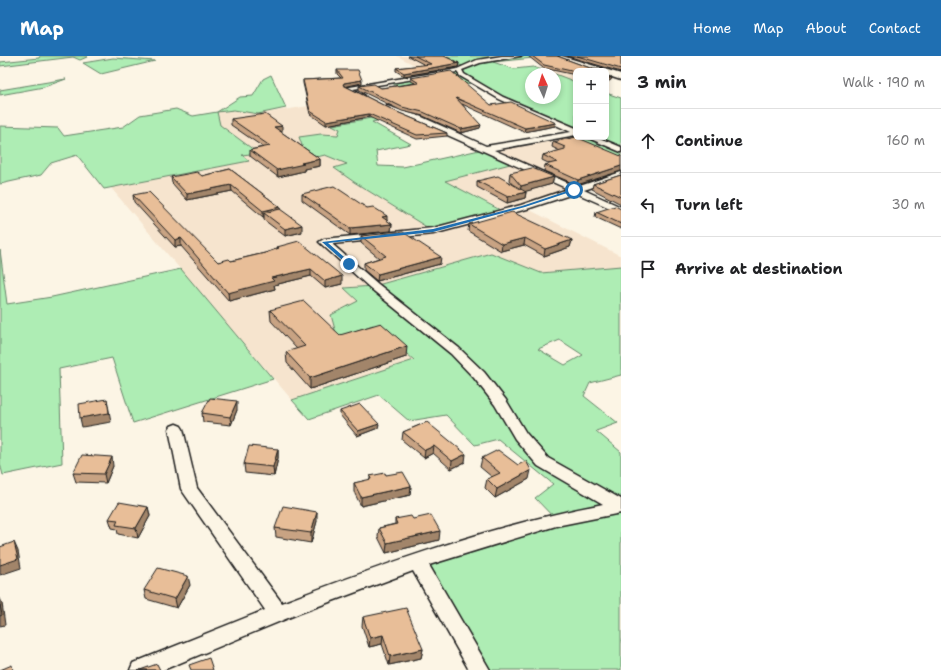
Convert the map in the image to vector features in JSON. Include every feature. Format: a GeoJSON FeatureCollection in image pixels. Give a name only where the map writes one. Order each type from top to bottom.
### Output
{"type":"FeatureCollection","features":[{"type":"Feature","properties":{"kind":"main road"},"geometry":{"type":"LineString","coordinates":[[554,56],[592,68]]}},
{"type":"Feature","properties":{"kind":"main road"},"geometry":{"type":"LineString","coordinates":[[609,73],[621,77]]}},
{"type":"Feature","properties":{"kind":"street"},"geometry":{"type":"LineString","coordinates":[[518,56],[477,62],[466,65],[459,70],[347,88],[621,210]]}},
{"type":"Feature","properties":{"kind":"street"},"geometry":{"type":"LineString","coordinates":[[459,70],[462,75],[501,98],[573,131]]}},
{"type":"Feature","properties":{"kind":"street"},"geometry":{"type":"LineString","coordinates":[[484,149],[573,133]]}},
{"type":"Feature","properties":{"kind":"street"},"geometry":{"type":"LineString","coordinates":[[597,140],[621,150]]}},
{"type":"Feature","properties":{"kind":"street"},"geometry":{"type":"LineString","coordinates":[[621,175],[524,206],[433,231],[324,242],[374,286],[455,351],[479,375],[501,403],[520,436],[544,462],[621,507]]}},
{"type":"Feature","properties":{"kind":"street"},"geometry":{"type":"LineString","coordinates":[[176,429],[189,490],[278,613]]}},
{"type":"Feature","properties":{"kind":"street"},"geometry":{"type":"LineString","coordinates":[[140,670],[278,613],[417,561],[556,520],[621,507]]}},
{"type":"Feature","properties":{"kind":"street"},"geometry":{"type":"LineString","coordinates":[[417,561],[480,670]]}},
{"type":"Feature","properties":{"kind":"shaded area"},"geometry":{"type":"Polygon","coordinates":[[[397,56],[432,56],[466,65],[461,69],[432,74],[397,56]]]}},
{"type":"Feature","properties":{"kind":"shaded area"},"geometry":{"type":"Polygon","coordinates":[[[567,64],[573,69],[573,81],[561,77],[561,68],[545,68],[567,64]]]}},
{"type":"Feature","properties":{"kind":"shaded area"},"geometry":{"type":"Polygon","coordinates":[[[366,97],[399,113],[333,126],[340,129],[338,135],[321,134],[299,137],[304,151],[313,158],[325,155],[347,164],[334,168],[433,231],[504,211],[445,181],[484,149],[569,134],[573,136],[573,140],[583,140],[621,157],[621,175],[524,207],[621,256],[621,266],[541,273],[491,253],[374,286],[345,288],[358,301],[373,325],[414,360],[292,400],[111,188],[249,161],[242,155],[257,152],[219,125],[217,112],[234,110],[258,114],[366,97]]]}},
{"type":"Feature","properties":{"kind":"green space"},"geometry":{"type":"Polygon","coordinates":[[[40,56],[87,57],[80,60],[73,57],[0,66],[0,62],[39,58],[40,56]]]}},
{"type":"Feature","properties":{"kind":"green space"},"geometry":{"type":"Polygon","coordinates":[[[432,56],[554,56],[493,62],[514,69],[533,67],[536,68],[525,68],[525,104],[561,104],[561,76],[573,81],[573,130],[501,98],[474,83],[403,88],[387,81],[459,70],[466,66],[449,64],[432,56]]]}},
{"type":"Feature","properties":{"kind":"green space"},"geometry":{"type":"Polygon","coordinates":[[[113,58],[155,61],[101,74],[83,63],[113,58]]]}},
{"type":"Feature","properties":{"kind":"green space"},"geometry":{"type":"Polygon","coordinates":[[[271,75],[286,108],[258,114],[234,110],[217,112],[240,97],[253,96],[263,79],[271,75]]]}},
{"type":"Feature","properties":{"kind":"green space"},"geometry":{"type":"Polygon","coordinates":[[[66,79],[44,87],[0,95],[0,90],[66,79]]]}},
{"type":"Feature","properties":{"kind":"green space"},"geometry":{"type":"Polygon","coordinates":[[[609,94],[621,98],[621,157],[583,140],[609,140],[609,94]]]}},
{"type":"Feature","properties":{"kind":"green space"},"geometry":{"type":"Polygon","coordinates":[[[176,109],[193,116],[217,112],[220,125],[258,153],[242,155],[249,161],[104,189],[77,155],[51,163],[41,175],[0,184],[0,126],[58,128],[64,136],[123,127],[140,115],[176,109]]]}},
{"type":"Feature","properties":{"kind":"green space"},"geometry":{"type":"Polygon","coordinates":[[[399,113],[406,115],[372,122],[411,144],[376,151],[378,166],[403,167],[484,149],[514,163],[445,181],[504,212],[433,231],[334,168],[347,164],[325,155],[313,158],[304,151],[299,137],[321,134],[338,135],[340,129],[332,125],[399,113]]]}},
{"type":"Feature","properties":{"kind":"green space"},"geometry":{"type":"Polygon","coordinates":[[[0,250],[7,304],[52,297],[181,269],[273,379],[133,423],[112,358],[59,369],[62,463],[3,475],[0,464],[0,250]]]}},
{"type":"Feature","properties":{"kind":"green space"},"geometry":{"type":"Polygon","coordinates":[[[491,253],[541,273],[621,266],[621,375],[590,383],[584,396],[618,423],[596,431],[621,452],[621,670],[480,670],[417,561],[556,520],[535,498],[553,484],[498,439],[475,445],[446,415],[409,421],[379,395],[309,419],[292,400],[414,360],[373,325],[337,337],[331,315],[358,301],[344,288],[374,286],[491,253]],[[560,340],[538,349],[565,365],[583,355],[560,340]]]}},
{"type":"Feature","properties":{"kind":"building"},"geometry":{"type":"Polygon","coordinates":[[[415,56],[444,56],[459,63],[404,73],[396,68],[431,64],[415,56]]]}},
{"type":"Feature","properties":{"kind":"building"},"geometry":{"type":"Polygon","coordinates":[[[532,56],[557,56],[590,68],[573,68],[573,71],[544,65],[532,56]]]}},
{"type":"Feature","properties":{"kind":"building"},"geometry":{"type":"Polygon","coordinates":[[[577,56],[621,56],[621,69],[577,56]]]}},
{"type":"Feature","properties":{"kind":"building"},"geometry":{"type":"Polygon","coordinates":[[[337,70],[358,70],[362,80],[344,83],[343,85],[397,112],[447,133],[417,135],[369,114],[326,121],[310,111],[303,80],[343,78],[337,70]]]}},
{"type":"Feature","properties":{"kind":"building"},"geometry":{"type":"Polygon","coordinates":[[[451,71],[491,105],[511,102],[556,123],[525,128],[456,98],[481,125],[461,129],[423,112],[402,107],[359,86],[374,84],[381,88],[419,83],[411,78],[451,71]]]}},
{"type":"Feature","properties":{"kind":"building"},"geometry":{"type":"Polygon","coordinates":[[[265,114],[282,126],[274,127],[320,159],[277,170],[250,150],[270,146],[231,119],[265,114]]]}},
{"type":"Feature","properties":{"kind":"building"},"geometry":{"type":"Polygon","coordinates":[[[573,138],[573,140],[583,140],[621,156],[621,166],[578,180],[545,165],[557,162],[543,155],[565,149],[565,147],[553,142],[573,138]]]}},
{"type":"Feature","properties":{"kind":"building"},"geometry":{"type":"Polygon","coordinates":[[[532,168],[554,177],[521,186],[510,173],[532,168]]]}},
{"type":"Feature","properties":{"kind":"building"},"geometry":{"type":"Polygon","coordinates":[[[230,169],[280,207],[263,211],[231,185],[187,194],[171,177],[197,172],[202,176],[230,169]]]}},
{"type":"Feature","properties":{"kind":"building"},"geometry":{"type":"Polygon","coordinates":[[[621,175],[621,197],[593,184],[621,175]]]}},
{"type":"Feature","properties":{"kind":"building"},"geometry":{"type":"Polygon","coordinates":[[[498,176],[526,192],[508,197],[477,181],[498,176]]]}},
{"type":"Feature","properties":{"kind":"building"},"geometry":{"type":"Polygon","coordinates":[[[334,186],[367,208],[373,207],[387,216],[382,217],[392,224],[350,228],[302,194],[334,186]]]}},
{"type":"Feature","properties":{"kind":"building"},"geometry":{"type":"Polygon","coordinates":[[[149,192],[218,262],[229,259],[231,261],[265,253],[279,248],[277,247],[299,241],[342,276],[325,281],[311,269],[271,278],[274,281],[228,293],[181,238],[175,240],[133,195],[149,192]]]}},
{"type":"Feature","properties":{"kind":"building"},"geometry":{"type":"Polygon","coordinates":[[[615,206],[621,209],[621,224],[596,212],[615,206]]]}},
{"type":"Feature","properties":{"kind":"building"},"geometry":{"type":"Polygon","coordinates":[[[280,209],[302,225],[285,229],[264,213],[280,209]]]}},
{"type":"Feature","properties":{"kind":"building"},"geometry":{"type":"Polygon","coordinates":[[[512,212],[572,240],[545,249],[525,238],[502,244],[469,224],[512,212]]]}},
{"type":"Feature","properties":{"kind":"building"},"geometry":{"type":"Polygon","coordinates":[[[403,232],[441,257],[378,274],[364,263],[386,256],[361,236],[403,232]]]}},
{"type":"Feature","properties":{"kind":"building"},"geometry":{"type":"Polygon","coordinates":[[[304,301],[340,335],[381,323],[407,346],[310,378],[286,352],[305,346],[270,310],[304,301]]]}},
{"type":"Feature","properties":{"kind":"building"},"geometry":{"type":"Polygon","coordinates":[[[210,398],[237,401],[230,417],[202,413],[210,398]]]}},
{"type":"Feature","properties":{"kind":"building"},"geometry":{"type":"Polygon","coordinates":[[[107,399],[109,413],[80,418],[79,404],[107,399]]]}},
{"type":"Feature","properties":{"kind":"building"},"geometry":{"type":"Polygon","coordinates":[[[360,404],[379,424],[358,431],[340,411],[360,404]]]}},
{"type":"Feature","properties":{"kind":"building"},"geometry":{"type":"Polygon","coordinates":[[[427,422],[466,454],[452,461],[434,446],[425,450],[403,432],[427,422]]]}},
{"type":"Feature","properties":{"kind":"building"},"geometry":{"type":"Polygon","coordinates":[[[249,446],[278,449],[273,467],[244,464],[249,446]]]}},
{"type":"Feature","properties":{"kind":"building"},"geometry":{"type":"Polygon","coordinates":[[[498,450],[518,465],[526,461],[531,470],[497,489],[487,479],[500,473],[482,458],[498,450]]]}},
{"type":"Feature","properties":{"kind":"building"},"geometry":{"type":"Polygon","coordinates":[[[82,455],[112,457],[104,474],[73,473],[82,455]]]}},
{"type":"Feature","properties":{"kind":"building"},"geometry":{"type":"Polygon","coordinates":[[[403,472],[411,486],[361,497],[354,483],[371,479],[370,476],[403,472]]]}},
{"type":"Feature","properties":{"kind":"building"},"geometry":{"type":"Polygon","coordinates":[[[119,502],[148,507],[136,528],[116,525],[118,520],[109,519],[119,502]]]}},
{"type":"Feature","properties":{"kind":"building"},"geometry":{"type":"Polygon","coordinates":[[[283,506],[317,512],[311,533],[275,528],[283,506]]]}},
{"type":"Feature","properties":{"kind":"building"},"geometry":{"type":"Polygon","coordinates":[[[431,515],[440,531],[387,543],[379,528],[397,524],[395,519],[411,516],[413,519],[431,515]]]}},
{"type":"Feature","properties":{"kind":"building"},"geometry":{"type":"Polygon","coordinates":[[[14,542],[18,559],[0,565],[0,547],[14,542]]]}},
{"type":"Feature","properties":{"kind":"building"},"geometry":{"type":"Polygon","coordinates":[[[158,568],[188,576],[175,599],[144,590],[158,568]]]}},
{"type":"Feature","properties":{"kind":"building"},"geometry":{"type":"Polygon","coordinates":[[[0,605],[2,615],[0,616],[0,605]]]}},
{"type":"Feature","properties":{"kind":"building"},"geometry":{"type":"Polygon","coordinates":[[[406,608],[423,649],[390,656],[383,635],[370,638],[363,617],[406,608]]]}},
{"type":"Feature","properties":{"kind":"building"},"geometry":{"type":"Polygon","coordinates":[[[209,658],[213,670],[191,670],[189,665],[209,658]]]}},
{"type":"Feature","properties":{"kind":"building"},"geometry":{"type":"Polygon","coordinates":[[[157,664],[160,670],[140,670],[157,664]]]}},
{"type":"Feature","properties":{"kind":"building"},"geometry":{"type":"Polygon","coordinates":[[[12,665],[13,670],[0,670],[12,665]]]}},
{"type":"Feature","properties":{"kind":"route"},"geometry":{"type":"LineString","coordinates":[[349,264],[324,242],[433,231],[504,212],[574,190]]}}]}
